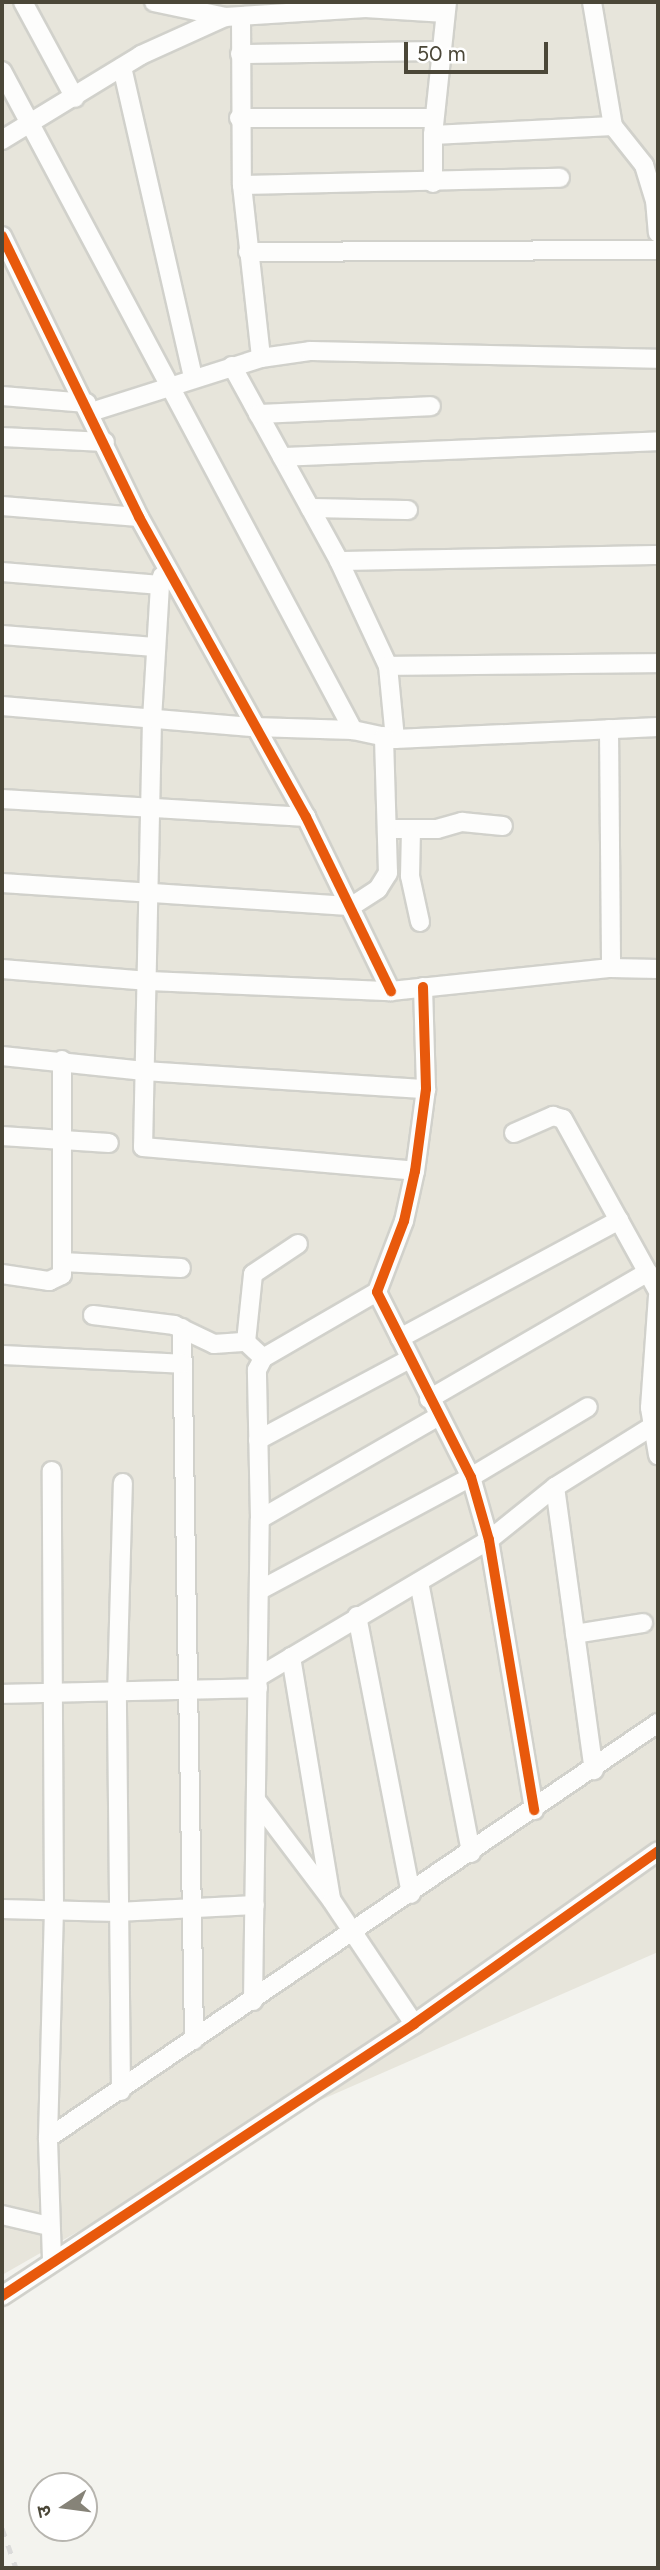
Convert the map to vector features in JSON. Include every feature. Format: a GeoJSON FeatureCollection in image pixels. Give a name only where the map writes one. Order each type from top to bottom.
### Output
{"type":"FeatureCollection","features":[{"type":"Feature","properties":{"kind":"street"},"geometry":{"type":"LineString","coordinates":[[23,2],[75,99]]}},
{"type":"Feature","properties":{"kind":"street"},"geometry":{"type":"LineString","coordinates":[[154,2],[233,17],[366,8],[446,7],[433,126],[433,183]]}},
{"type":"Feature","properties":{"kind":"street"},"geometry":{"type":"LineString","coordinates":[[592,2],[612,126],[643,165],[655,200],[658,233]]}},
{"type":"Feature","properties":{"kind":"street"},"geometry":{"type":"LineString","coordinates":[[233,17],[240,54],[242,186],[261,358]]}},
{"type":"Feature","properties":{"kind":"street"},"geometry":{"type":"LineString","coordinates":[[2,140],[75,99],[122,67],[233,17]]}},
{"type":"Feature","properties":{"kind":"street"},"geometry":{"type":"LineString","coordinates":[[240,54],[441,51]]}},
{"type":"Feature","properties":{"kind":"street"},"geometry":{"type":"LineString","coordinates":[[122,67],[193,377]]}},
{"type":"Feature","properties":{"kind":"street"},"geometry":{"type":"LineString","coordinates":[[2,71],[353,730]]}},
{"type":"Feature","properties":{"kind":"street"},"geometry":{"type":"LineString","coordinates":[[239,118],[433,126],[612,126]]}},
{"type":"Feature","properties":{"kind":"street"},"geometry":{"type":"LineString","coordinates":[[242,186],[559,178]]}},
{"type":"Feature","properties":{"kind":"street"},"geometry":{"type":"LineString","coordinates":[[2,236],[89,407],[139,517],[306,817],[352,906],[391,991]]}},
{"type":"Feature","properties":{"kind":"street"},"geometry":{"type":"LineString","coordinates":[[248,252],[658,250]]}},
{"type":"Feature","properties":{"kind":"street"},"geometry":{"type":"LineString","coordinates":[[2,396],[89,407],[261,358],[350,350],[658,359]]}},
{"type":"Feature","properties":{"kind":"street"},"geometry":{"type":"LineString","coordinates":[[2,883],[352,906],[385,882],[388,666],[339,561],[232,366]]}},
{"type":"Feature","properties":{"kind":"street"},"geometry":{"type":"LineString","coordinates":[[258,414],[430,407]]}},
{"type":"Feature","properties":{"kind":"street"},"geometry":{"type":"LineString","coordinates":[[2,437],[105,442]]}},
{"type":"Feature","properties":{"kind":"street"},"geometry":{"type":"LineString","coordinates":[[282,457],[658,441]]}},
{"type":"Feature","properties":{"kind":"street"},"geometry":{"type":"LineString","coordinates":[[2,506],[139,517]]}},
{"type":"Feature","properties":{"kind":"street"},"geometry":{"type":"LineString","coordinates":[[310,508],[408,510]]}},
{"type":"Feature","properties":{"kind":"street"},"geometry":{"type":"LineString","coordinates":[[339,561],[658,555]]}},
{"type":"Feature","properties":{"kind":"street"},"geometry":{"type":"LineString","coordinates":[[164,562],[155,647],[152,719],[149,981],[143,1147],[415,1171]]}},
{"type":"Feature","properties":{"kind":"street"},"geometry":{"type":"LineString","coordinates":[[2,572],[160,585]]}},
{"type":"Feature","properties":{"kind":"street"},"geometry":{"type":"LineString","coordinates":[[2,635],[155,647]]}},
{"type":"Feature","properties":{"kind":"street"},"geometry":{"type":"LineString","coordinates":[[388,666],[658,663]]}},
{"type":"Feature","properties":{"kind":"street"},"geometry":{"type":"LineString","coordinates":[[2,705],[254,727],[353,730],[389,737],[658,727]]}},
{"type":"Feature","properties":{"kind":"street"},"geometry":{"type":"LineString","coordinates":[[609,729],[611,968]]}},
{"type":"Feature","properties":{"kind":"street"},"geometry":{"type":"LineString","coordinates":[[2,799],[150,811],[306,817]]}},
{"type":"Feature","properties":{"kind":"street"},"geometry":{"type":"LineString","coordinates":[[387,829],[437,829],[462,822],[503,826]]}},
{"type":"Feature","properties":{"kind":"street"},"geometry":{"type":"LineString","coordinates":[[411,829],[410,876],[420,922]]}},
{"type":"Feature","properties":{"kind":"street"},"geometry":{"type":"LineString","coordinates":[[2,969],[149,981],[391,991],[611,968],[658,969]]}},
{"type":"Feature","properties":{"kind":"street"},"geometry":{"type":"LineString","coordinates":[[253,2001],[260,1590],[257,1370],[263,1358],[377,1292],[404,1221],[415,1171],[426,1088],[423,987]]}},
{"type":"Feature","properties":{"kind":"street"},"geometry":{"type":"LineString","coordinates":[[2,1056],[62,1060],[144,1071],[426,1088]]}},
{"type":"Feature","properties":{"kind":"street"},"geometry":{"type":"LineString","coordinates":[[2,1274],[56,1280],[62,1262],[62,1060]]}},
{"type":"Feature","properties":{"kind":"street"},"geometry":{"type":"LineString","coordinates":[[514,1133],[560,1116],[658,1293],[651,1427],[658,1455]]}},
{"type":"Feature","properties":{"kind":"street"},"geometry":{"type":"LineString","coordinates":[[2,1136],[109,1143]]}},
{"type":"Feature","properties":{"kind":"street"},"geometry":{"type":"LineString","coordinates":[[400,1338],[619,1220]]}},
{"type":"Feature","properties":{"kind":"street"},"geometry":{"type":"LineString","coordinates":[[246,1342],[253,1274],[298,1244]]}},
{"type":"Feature","properties":{"kind":"street"},"geometry":{"type":"LineString","coordinates":[[62,1262],[181,1268]]}},
{"type":"Feature","properties":{"kind":"street"},"geometry":{"type":"LineString","coordinates":[[429,1399],[648,1272]]}},
{"type":"Feature","properties":{"kind":"street"},"geometry":{"type":"LineString","coordinates":[[377,1292],[408,1360],[471,1477],[489,1540],[534,1810]]}},
{"type":"Feature","properties":{"kind":"street"},"geometry":{"type":"LineString","coordinates":[[93,1315],[182,1328],[194,1338],[214,1344],[246,1342],[263,1358]]}},
{"type":"Feature","properties":{"kind":"street"},"geometry":{"type":"LineString","coordinates":[[182,1328],[194,2040]]}},
{"type":"Feature","properties":{"kind":"street"},"geometry":{"type":"LineString","coordinates":[[2,1355],[183,1364]]}},
{"type":"Feature","properties":{"kind":"street"},"geometry":{"type":"LineString","coordinates":[[258,1440],[408,1360]]}},
{"type":"Feature","properties":{"kind":"street"},"geometry":{"type":"LineString","coordinates":[[260,1590],[471,1477],[588,1407]]}},
{"type":"Feature","properties":{"kind":"street"},"geometry":{"type":"LineString","coordinates":[[260,1518],[439,1416]]}},
{"type":"Feature","properties":{"kind":"street"},"geometry":{"type":"LineString","coordinates":[[2,1695],[187,1693],[258,1683],[291,1657],[357,1616],[489,1540],[555,1487],[651,1427]]}},
{"type":"Feature","properties":{"kind":"street"},"geometry":{"type":"LineString","coordinates":[[52,1471],[54,1910],[48,2138],[52,2260]]}},
{"type":"Feature","properties":{"kind":"street"},"geometry":{"type":"LineString","coordinates":[[121,2091],[117,1912],[117,1694],[123,1483]]}},
{"type":"Feature","properties":{"kind":"street"},"geometry":{"type":"LineString","coordinates":[[555,1487],[594,1770]]}},
{"type":"Feature","properties":{"kind":"street"},"geometry":{"type":"LineString","coordinates":[[419,1582],[471,1853]]}},
{"type":"Feature","properties":{"kind":"street"},"geometry":{"type":"LineString","coordinates":[[357,1616],[411,1894]]}},
{"type":"Feature","properties":{"kind":"street"},"geometry":{"type":"LineString","coordinates":[[575,1634],[643,1623]]}},
{"type":"Feature","properties":{"kind":"street"},"geometry":{"type":"LineString","coordinates":[[291,1657],[332,1901]]}},
{"type":"Feature","properties":{"kind":"street"},"geometry":{"type":"LineString","coordinates":[[48,2138],[594,1770],[658,1723]]}},
{"type":"Feature","properties":{"kind":"street"},"geometry":{"type":"LineString","coordinates":[[256,1800],[332,1901],[414,2024]]}},
{"type":"Feature","properties":{"kind":"street"},"geometry":{"type":"LineString","coordinates":[[2,2296],[52,2260],[414,2024],[658,1851]]}},
{"type":"Feature","properties":{"kind":"street"},"geometry":{"type":"LineString","coordinates":[[2,1909],[117,1912],[255,1905]]}},
{"type":"Feature","properties":{"kind":"street"},"geometry":{"type":"LineString","coordinates":[[2,2215],[49,2226]]}},
{"type":"Feature","properties":{"kind":"shaded area"},"geometry":{"type":"Polygon","coordinates":[[[2,2],[658,2],[658,1952],[266,2124],[2,2275],[2,2]]]}},
{"type":"Feature","properties":{"kind":"railway"},"geometry":{"type":"LineString","coordinates":[[2,2528],[16,2568]]}},
{"type":"Feature","properties":{"kind":"cycle path"},"geometry":{"type":"LineString","coordinates":[[2,236],[139,517],[306,817],[391,991]]}},
{"type":"Feature","properties":{"kind":"cycle path"},"geometry":{"type":"LineString","coordinates":[[423,987],[426,1089],[415,1171],[404,1221],[377,1292],[471,1477],[489,1540],[534,1810]]}},
{"type":"Feature","properties":{"kind":"cycle path"},"geometry":{"type":"LineString","coordinates":[[2,2296],[414,2024],[658,1851]]}}]}
